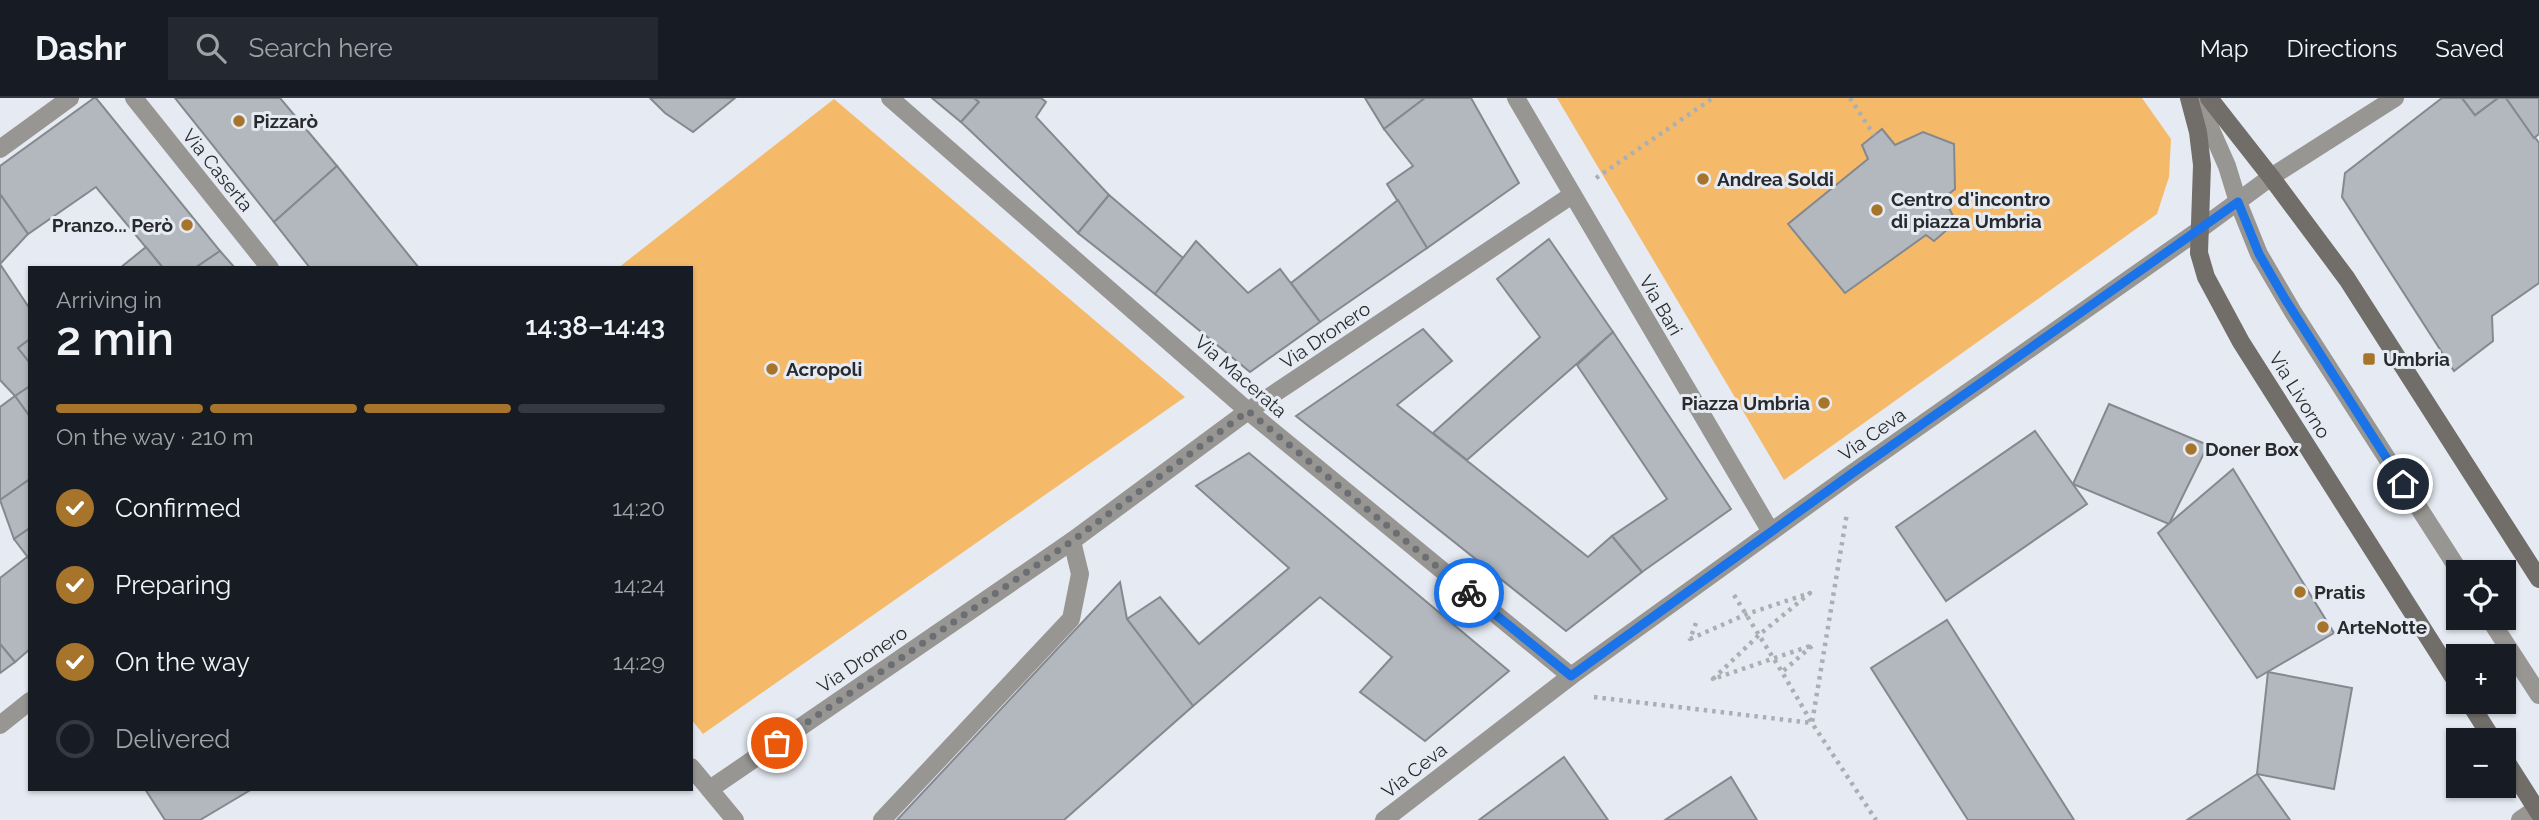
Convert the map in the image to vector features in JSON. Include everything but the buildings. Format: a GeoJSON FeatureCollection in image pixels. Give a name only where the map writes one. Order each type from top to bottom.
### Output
{"type":"FeatureCollection","features":[{"type":"Feature","properties":{"kind":"main road","name":"Via Livorno"},"geometry":{"type":"LineString","coordinates":[[2189,98],[2198,132],[2202,165],[2199,253],[2206,277],[2235,332],[2446,665]]}},
{"type":"Feature","properties":{"kind":"main road"},"geometry":{"type":"LineString","coordinates":[[2208,98],[2347,279],[2539,579]]}},
{"type":"Feature","properties":{"kind":"main road"},"geometry":{"type":"LineString","coordinates":[[2516,777],[2538,811]]}},
{"type":"Feature","properties":{"kind":"street"},"geometry":{"type":"LineString","coordinates":[[0,149],[70,98]]}},
{"type":"Feature","properties":{"kind":"street","name":"Via Caserta"},"geometry":{"type":"LineString","coordinates":[[134,98],[268,266]]}},
{"type":"Feature","properties":{"kind":"street","name":"Via Macerata"},"geometry":{"type":"LineString","coordinates":[[890,98],[1248,411],[1571,676]]}},
{"type":"Feature","properties":{"kind":"street","name":"Via Bari"},"geometry":{"type":"LineString","coordinates":[[1516,98],[1771,532]]}},
{"type":"Feature","properties":{"kind":"street","name":"Via Livorno"},"geometry":{"type":"LineString","coordinates":[[2197,98],[2227,166],[2259,254],[2293,312],[2452,560]]}},
{"type":"Feature","properties":{"kind":"street","name":"Via Ceva"},"geometry":{"type":"LineString","coordinates":[[1384,820],[1571,676],[1854,472],[2271,177],[2395,98]]}},
{"type":"Feature","properties":{"kind":"street","name":"Via Dronero"},"geometry":{"type":"LineString","coordinates":[[710,789],[1072,541],[1248,411],[1572,195]]}},
{"type":"Feature","properties":{"kind":"street"},"geometry":{"type":"LineString","coordinates":[[882,820],[1071,620],[1080,573],[1072,541]]}},
{"type":"Feature","properties":{"kind":"street"},"geometry":{"type":"LineString","coordinates":[[2497,630],[2539,695]]}},
{"type":"Feature","properties":{"kind":"street"},"geometry":{"type":"LineString","coordinates":[[0,725],[28,703]]}},
{"type":"Feature","properties":{"kind":"street"},"geometry":{"type":"LineString","coordinates":[[693,769],[735,820]]}},
{"type":"Feature","properties":{"kind":"street"},"geometry":{"type":"LineString","coordinates":[[2520,820],[2538,811]]}},
{"type":"Feature","properties":{"kind":"path"},"geometry":{"type":"LineString","coordinates":[[1572,195],[1713,98]]}},
{"type":"Feature","properties":{"kind":"path"},"geometry":{"type":"LineString","coordinates":[[1850,98],[1874,135]]}},
{"type":"Feature","properties":{"kind":"path"},"geometry":{"type":"LineString","coordinates":[[1812,723],[1854,472]]}},
{"type":"Feature","properties":{"kind":"path"},"geometry":{"type":"LineString","coordinates":[[1718,570],[1812,723],[1876,820]]}},
{"type":"Feature","properties":{"kind":"path"},"geometry":{"type":"LineString","coordinates":[[1699,616],[1690,639],[1747,614],[1810,593],[1759,635],[1713,679],[1813,645],[1782,672]]}},
{"type":"Feature","properties":{"kind":"path"},"geometry":{"type":"LineString","coordinates":[[1552,691],[1812,723]]}},
{"type":"Feature","properties":{"kind":"shaded area","name":"Piazza Umbria"},"geometry":{"type":"Polygon","coordinates":[[[1557,98],[2142,98],[2171,139],[2169,177],[2157,214],[1784,480],[1557,98]]]}},
{"type":"Feature","properties":{"kind":"shaded area"},"geometry":{"type":"Polygon","coordinates":[[[834,99],[1185,397],[703,734],[693,722],[693,266],[621,266],[834,99]]]}},
{"type":"Feature","properties":{"kind":"way so far"},"geometry":{"type":"LineString","coordinates":[[777,743],[1072,541],[1248,411],[1469,593]]}},
{"type":"Feature","properties":{"kind":"place","name":"Pizzarò"},"geometry":{"type":"Point","coordinates":[239,121]}},
{"type":"Feature","properties":{"kind":"place","name":"Andrea Soldi"},"geometry":{"type":"Point","coordinates":[1703,179]}},
{"type":"Feature","properties":{"kind":"place","name":"Centro d'incontro di piazza Umbria"},"geometry":{"type":"Point","coordinates":[1877,210]}},
{"type":"Feature","properties":{"kind":"place","name":"Pranzo... Però"},"geometry":{"type":"Point","coordinates":[187,225]}},
{"type":"Feature","properties":{"kind":"place","name":"Umbria"},"geometry":{"type":"Point","coordinates":[2369,359]}},
{"type":"Feature","properties":{"kind":"place","name":"Acropoli"},"geometry":{"type":"Point","coordinates":[772,369]}},
{"type":"Feature","properties":{"kind":"place","name":"Piazza Umbria"},"geometry":{"type":"Point","coordinates":[1824,403]}},
{"type":"Feature","properties":{"kind":"place","name":"Doner Box"},"geometry":{"type":"Point","coordinates":[2191,449]}},
{"type":"Feature","properties":{"kind":"place","name":"Pratis"},"geometry":{"type":"Point","coordinates":[2300,592]}},
{"type":"Feature","properties":{"kind":"place","name":"ArteNotte"},"geometry":{"type":"Point","coordinates":[2323,627]}},
{"type":"Feature","properties":{"kind":"route"},"geometry":{"type":"LineString","coordinates":[[1469,593],[1571,676],[1854,472],[2238,202],[2259,254],[2285,299],[2403,484]]}}]}
